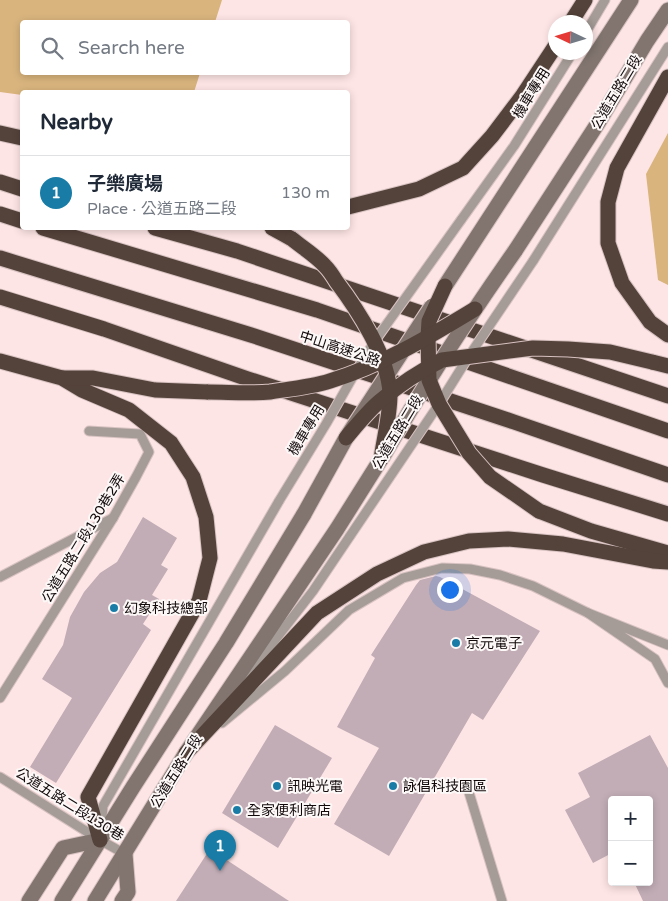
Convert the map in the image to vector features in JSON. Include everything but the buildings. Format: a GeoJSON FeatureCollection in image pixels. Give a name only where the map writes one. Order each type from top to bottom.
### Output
{"type":"FeatureCollection","features":[{"type":"Feature","properties":{"kind":"highway"},"geometry":{"type":"LineString","coordinates":[[575,15],[585,0]]}},
{"type":"Feature","properties":{"kind":"highway"},"geometry":{"type":"LineString","coordinates":[[350,206],[419,188],[463,168],[492,136],[523,95],[548,57]]}},
{"type":"Feature","properties":{"kind":"highway"},"geometry":{"type":"LineString","coordinates":[[668,77],[617,168],[608,202],[608,243],[622,284],[650,322],[668,335]]}},
{"type":"Feature","properties":{"kind":"highway"},"geometry":{"type":"LineString","coordinates":[[0,133],[20,138]]}},
{"type":"Feature","properties":{"kind":"highway"},"geometry":{"type":"LineString","coordinates":[[0,182],[20,188]]}},
{"type":"Feature","properties":{"kind":"highway"},"geometry":{"type":"LineString","coordinates":[[0,214],[20,220]]}},
{"type":"Feature","properties":{"kind":"highway","name":"中山高速公路"},"geometry":{"type":"LineString","coordinates":[[50,230],[317,310],[668,431]]}},
{"type":"Feature","properties":{"kind":"highway"},"geometry":{"type":"LineString","coordinates":[[163,230],[238,251],[668,396]]}},
{"type":"Feature","properties":{"kind":"highway"},"geometry":{"type":"LineString","coordinates":[[276,230],[292,239],[324,265],[353,303],[374,342],[385,368],[390,393],[381,459]]}},
{"type":"Feature","properties":{"kind":"highway","name":"中山高速公路"},"geometry":{"type":"LineString","coordinates":[[0,258],[251,335],[668,475]]}},
{"type":"Feature","properties":{"kind":"highway"},"geometry":{"type":"LineString","coordinates":[[445,286],[429,321],[428,338],[439,404],[469,453],[490,477],[539,511],[592,531],[668,553]]}},
{"type":"Feature","properties":{"kind":"highway"},"geometry":{"type":"LineString","coordinates":[[0,297],[104,329],[296,394],[668,514]]}},
{"type":"Feature","properties":{"kind":"highway"},"geometry":{"type":"LineString","coordinates":[[0,361],[62,378],[93,378],[155,390],[268,392],[313,385],[355,372],[385,368],[403,350],[428,338],[474,309]]}},
{"type":"Feature","properties":{"kind":"highway"},"geometry":{"type":"LineString","coordinates":[[346,438],[379,401],[390,393],[433,369],[468,356],[533,348],[568,349],[610,352],[668,366]]}},
{"type":"Feature","properties":{"kind":"highway"},"geometry":{"type":"LineString","coordinates":[[62,378],[82,390],[129,410],[170,443],[193,478],[206,517],[210,558],[199,601],[88,797],[100,840]]}},
{"type":"Feature","properties":{"kind":"highway"},"geometry":{"type":"LineString","coordinates":[[186,753],[318,613],[377,574],[424,552],[469,541],[508,539],[563,544],[653,561],[668,562]]}},
{"type":"Feature","properties":{"kind":"street"},"geometry":{"type":"LineString","coordinates":[[403,350],[631,0]]}},
{"type":"Feature","properties":{"kind":"street","name":"公道五路二段"},"geometry":{"type":"LineString","coordinates":[[95,901],[186,753],[344,533],[381,459],[433,369],[515,251],[668,10]]}},
{"type":"Feature","properties":{"kind":"street","name":"公道五路二段"},"geometry":{"type":"LineString","coordinates":[[62,901],[226,642],[304,514],[385,368]]}},
{"type":"Feature","properties":{"kind":"street"},"geometry":{"type":"LineString","coordinates":[[29,901],[63,848],[100,840]]}},
{"type":"Feature","properties":{"kind":"street"},"geometry":{"type":"LineString","coordinates":[[122,901],[128,892],[125,854]]}},
{"type":"Feature","properties":{"kind":"lane"},"geometry":{"type":"LineString","coordinates":[[593,20],[605,0]]}},
{"type":"Feature","properties":{"kind":"lane"},"geometry":{"type":"LineString","coordinates":[[344,533],[439,404],[468,356],[533,261],[668,47]]}},
{"type":"Feature","properties":{"kind":"lane","name":"機車專用"},"geometry":{"type":"LineString","coordinates":[[100,840],[103,806],[355,372],[374,342],[514,146],[567,60]]}},
{"type":"Feature","properties":{"kind":"lane","name":"公道五路二段130巷2弄"},"geometry":{"type":"LineString","coordinates":[[0,698],[113,518],[149,452],[140,434],[89,431]]}},
{"type":"Feature","properties":{"kind":"lane"},"geometry":{"type":"LineString","coordinates":[[0,577],[113,518]]}},
{"type":"Feature","properties":{"kind":"lane"},"geometry":{"type":"LineString","coordinates":[[186,753],[285,671],[349,610],[403,578],[442,568],[470,569],[500,575],[533,586],[588,613],[668,645]]}},
{"type":"Feature","properties":{"kind":"lane"},"geometry":{"type":"LineString","coordinates":[[588,613],[655,659],[668,683]]}},
{"type":"Feature","properties":{"kind":"lane","name":"公道五路二段130巷"},"geometry":{"type":"LineString","coordinates":[[0,777],[125,854]]}},
{"type":"Feature","properties":{"kind":"lane"},"geometry":{"type":"LineString","coordinates":[[468,786],[502,901]]}},
{"type":"Feature","properties":{"kind":"shaded area"},"geometry":{"type":"Polygon","coordinates":[[[0,0],[222,0],[216,20],[20,20],[20,75],[199,75],[195,90],[20,90],[20,95],[0,92],[0,0]]]}},
{"type":"Feature","properties":{"kind":"shaded area"},"geometry":{"type":"Polygon","coordinates":[[[668,133],[668,285],[658,280],[646,174],[668,133]]]}},
{"type":"Feature","properties":{"kind":"place","name":"幻象科技總部"},"geometry":{"type":"Point","coordinates":[114,608]}},
{"type":"Feature","properties":{"kind":"place","name":"京元電子"},"geometry":{"type":"Point","coordinates":[456,643]}},
{"type":"Feature","properties":{"kind":"place","name":"訊映光電"},"geometry":{"type":"Point","coordinates":[277,786]}},
{"type":"Feature","properties":{"kind":"place","name":"詠倡科技園區"},"geometry":{"type":"Point","coordinates":[393,786]}},
{"type":"Feature","properties":{"kind":"place","name":"全家便利商店"},"geometry":{"type":"Point","coordinates":[237,810]}},
{"type":"Feature","properties":{"kind":"place","name":"子樂廣場"},"geometry":{"type":"Point","coordinates":[220,871]}}]}
